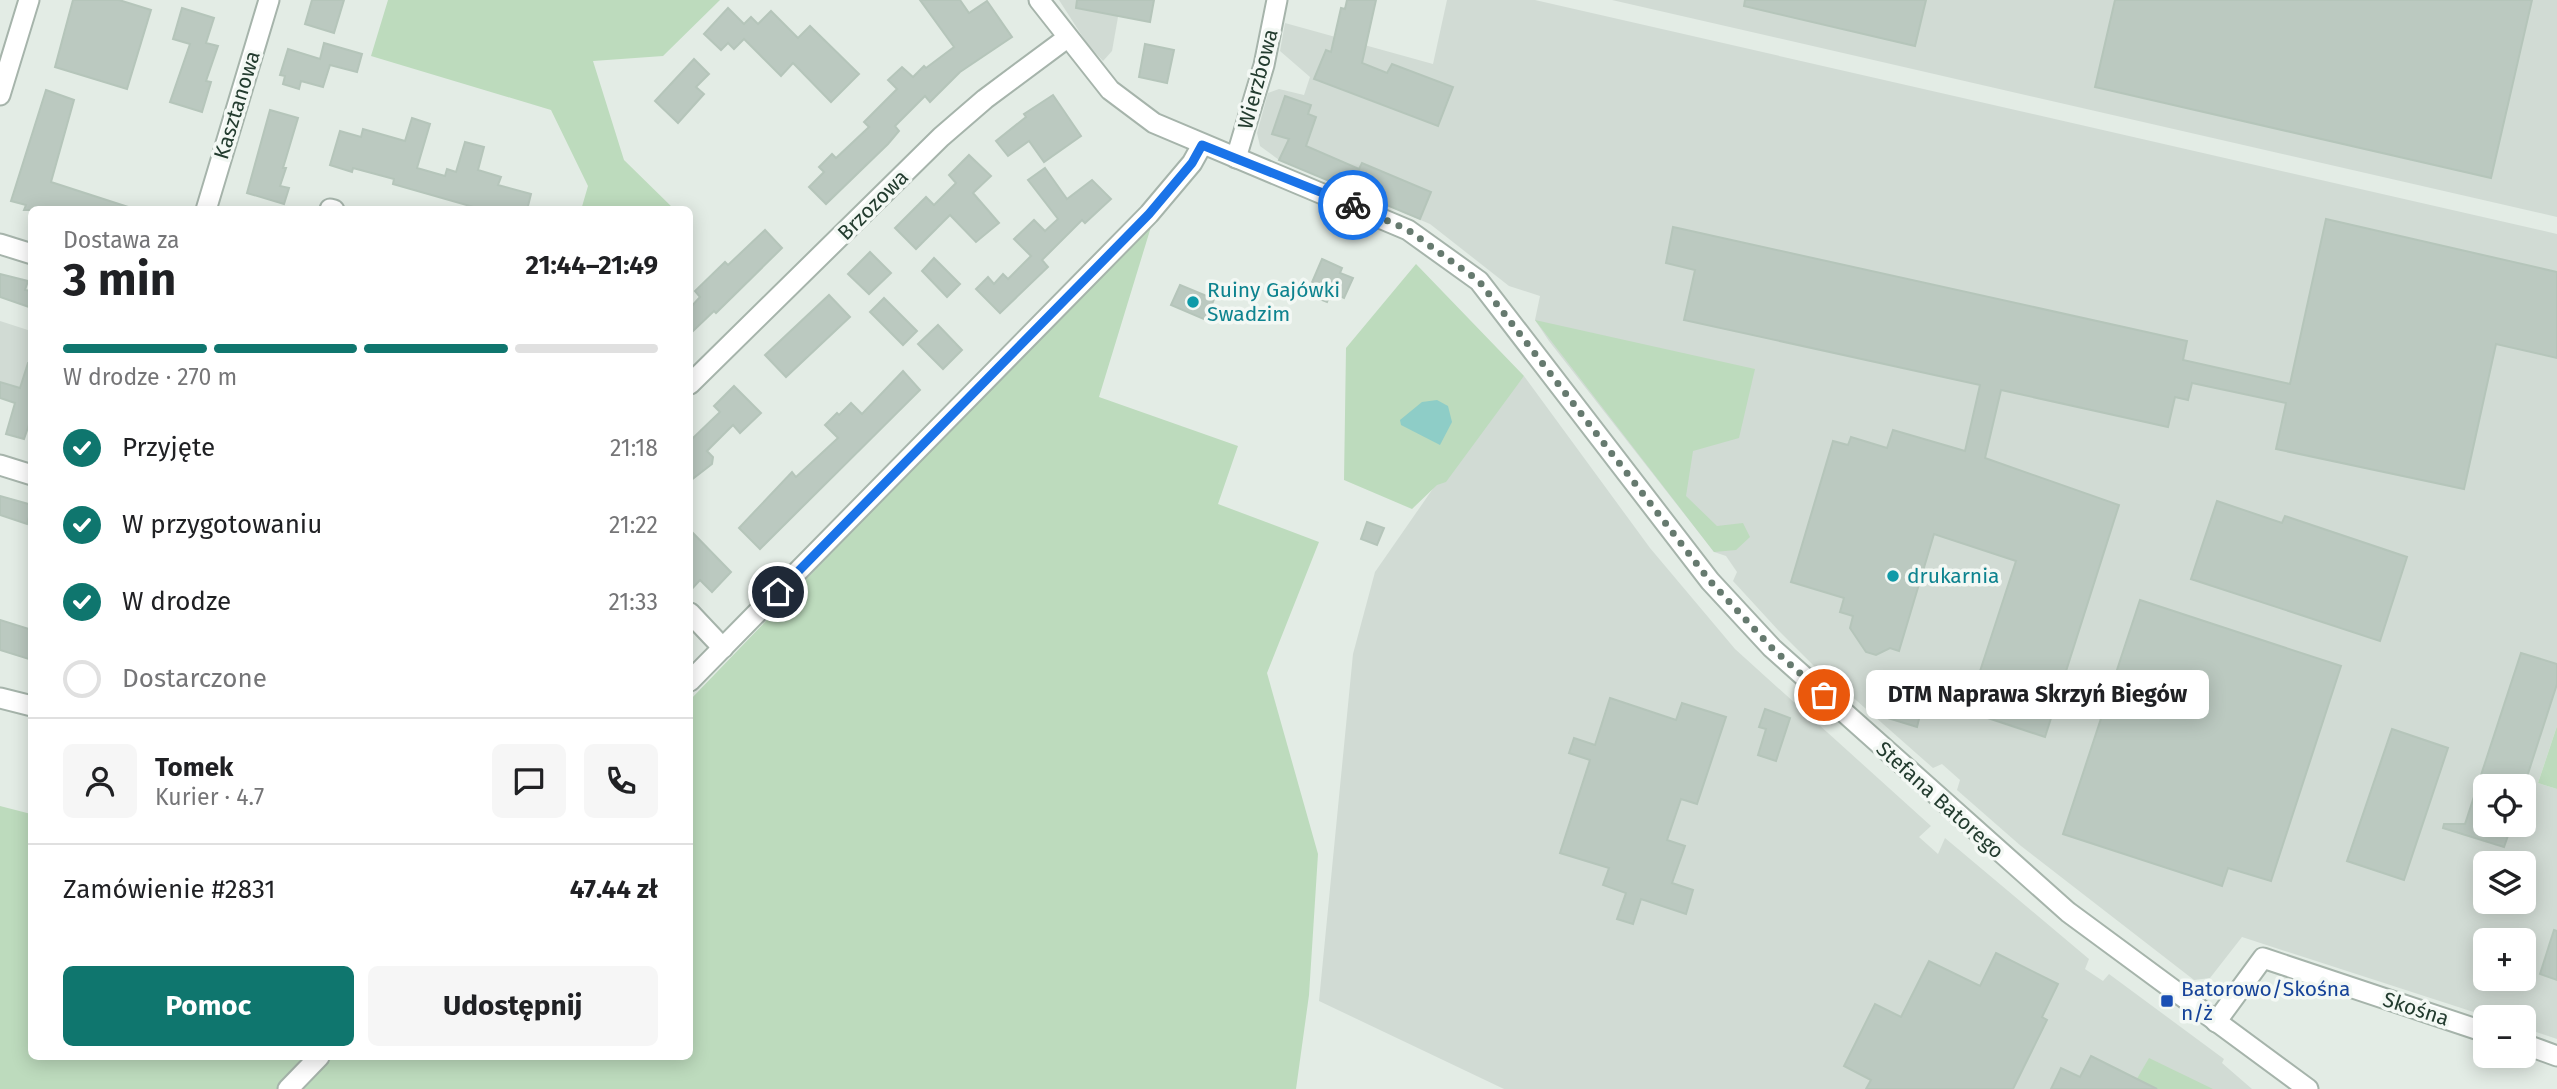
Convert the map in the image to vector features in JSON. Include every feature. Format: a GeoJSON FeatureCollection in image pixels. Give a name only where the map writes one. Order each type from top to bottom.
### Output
{"type":"FeatureCollection","features":[{"type":"Feature","properties":{"kind":"street"},"geometry":{"type":"LineString","coordinates":[[0,95],[29,0]]}},
{"type":"Feature","properties":{"kind":"street","name":"Kasztanowa"},"geometry":{"type":"LineString","coordinates":[[207,206],[269,0]]}},
{"type":"Feature","properties":{"kind":"street","name":"Stefana Batorego"},"geometry":{"type":"LineString","coordinates":[[1040,0],[1097,75],[1129,108],[1202,145],[1376,215],[1437,248],[1479,281],[1710,581],[1772,648],[2068,912],[2308,1089]]}},
{"type":"Feature","properties":{"kind":"street","name":"Wierzbowa"},"geometry":{"type":"LineString","coordinates":[[1236,158],[1264,65],[1277,0]]}},
{"type":"Feature","properties":{"kind":"street","name":"Brzozowa"},"geometry":{"type":"LineString","coordinates":[[693,381],[941,137],[985,99],[1067,38]]}},
{"type":"Feature","properties":{"kind":"street"},"geometry":{"type":"LineString","coordinates":[[693,678],[1149,214],[1192,163],[1202,145]]}},
{"type":"Feature","properties":{"kind":"street"},"geometry":{"type":"LineString","coordinates":[[0,244],[28,253]]}},
{"type":"Feature","properties":{"kind":"street"},"geometry":{"type":"LineString","coordinates":[[0,465],[28,474]]}},
{"type":"Feature","properties":{"kind":"street"},"geometry":{"type":"LineString","coordinates":[[693,616],[723,648]]}},
{"type":"Feature","properties":{"kind":"street"},"geometry":{"type":"LineString","coordinates":[[0,698],[28,705]]}},
{"type":"Feature","properties":{"kind":"street","name":"Skośna"},"geometry":{"type":"LineString","coordinates":[[2216,1022],[2263,958],[2473,1028]]}},
{"type":"Feature","properties":{"kind":"street"},"geometry":{"type":"LineString","coordinates":[[2536,1048],[2557,1055]]}},
{"type":"Feature","properties":{"kind":"street"},"geometry":{"type":"LineString","coordinates":[[288,1089],[316,1060]]}},
{"type":"Feature","properties":{"kind":"shaded area"},"geometry":{"type":"Polygon","coordinates":[[[1059,0],[1121,0],[1112,51],[1103,61],[1088,45],[1059,0]]]}},
{"type":"Feature","properties":{"kind":"shaded area"},"geometry":{"type":"Polygon","coordinates":[[[1447,0],[1535,0],[2557,234],[2557,726],[2538,783],[2557,789],[2557,1039],[2536,1032],[2536,1005],[2473,1005],[2473,1012],[2242,937],[2210,978],[2194,980],[2021,846],[1957,790],[1960,780],[1942,764],[1933,768],[1823,671],[1821,673],[1733,581],[1737,572],[1726,556],[1714,552],[1549,341],[1535,320],[1540,296],[1509,286],[1430,224],[1279,160],[1260,146],[1257,133],[1268,93],[1279,89],[1304,95],[1310,77],[1280,51],[1285,23],[1433,64],[1447,0]]]}},
{"type":"Feature","properties":{"kind":"shaded area"},"geometry":{"type":"Polygon","coordinates":[[[1612,0],[2557,0],[2557,217],[1612,0]]]}},
{"type":"Feature","properties":{"kind":"shaded area"},"geometry":{"type":"Polygon","coordinates":[[[0,321],[28,330],[28,391],[0,382],[0,321]]]}},
{"type":"Feature","properties":{"kind":"shaded area"},"geometry":{"type":"Polygon","coordinates":[[[1524,376],[1650,548],[1735,649],[1931,826],[1919,837],[1938,854],[1945,838],[2089,959],[2085,969],[2103,981],[2109,974],[2224,1059],[2222,1063],[2252,1089],[1504,1089],[1319,1001],[1353,654],[1375,572],[1441,477],[1524,376]]]}},
{"type":"Feature","properties":{"kind":"green space"},"geometry":{"type":"Polygon","coordinates":[[[388,0],[720,0],[663,56],[593,61],[624,160],[671,206],[582,206],[588,186],[551,110],[371,56],[388,0]]]}},
{"type":"Feature","properties":{"kind":"green space"},"geometry":{"type":"Polygon","coordinates":[[[1154,217],[1099,397],[1238,446],[1218,504],[1319,542],[1267,673],[1318,854],[1309,995],[1296,1089],[0,1089],[0,806],[28,813],[28,1060],[693,1060],[693,697],[1154,217]]]}},
{"type":"Feature","properties":{"kind":"green space"},"geometry":{"type":"Polygon","coordinates":[[[1416,264],[1524,376],[1446,482],[1437,485],[1412,509],[1344,480],[1346,348],[1416,264]]]}},
{"type":"Feature","properties":{"kind":"green space"},"geometry":{"type":"Polygon","coordinates":[[[1535,320],[1755,369],[1739,438],[1693,451],[1686,496],[1717,526],[1743,523],[1750,537],[1736,550],[1714,552],[1535,320]]]}},
{"type":"Feature","properties":{"kind":"green space"},"geometry":{"type":"Polygon","coordinates":[[[2557,726],[2557,789],[2538,783],[2557,726]]]}},
{"type":"Feature","properties":{"kind":"green space"},"geometry":{"type":"Polygon","coordinates":[[[2149,1058],[2213,1089],[2131,1089],[2149,1058]]]}},
{"type":"Feature","properties":{"kind":"water"},"geometry":{"type":"Polygon","coordinates":[[[1437,400],[1448,406],[1452,422],[1440,445],[1401,425],[1400,420],[1422,402],[1437,400]]]}},
{"type":"Feature","properties":{"kind":"building"},"geometry":{"type":"Polygon","coordinates":[[[73,0],[119,0],[151,10],[127,89],[55,67],[73,0]]]}},
{"type":"Feature","properties":{"kind":"building"},"geometry":{"type":"Polygon","coordinates":[[[312,0],[344,0],[334,33],[305,24],[312,0]]]}},
{"type":"Feature","properties":{"kind":"building"},"geometry":{"type":"Polygon","coordinates":[[[920,0],[960,0],[969,13],[987,1],[1012,37],[960,72],[930,102],[925,96],[895,126],[899,131],[888,144],[826,204],[809,187],[824,172],[819,167],[832,154],[836,158],[869,127],[864,122],[897,89],[888,80],[902,67],[913,77],[924,66],[926,68],[954,47],[920,0]]]}},
{"type":"Feature","properties":{"kind":"building"},"geometry":{"type":"Polygon","coordinates":[[[1077,0],[1154,0],[1150,22],[1076,8],[1077,0]]]}},
{"type":"Feature","properties":{"kind":"building"},"geometry":{"type":"Polygon","coordinates":[[[1347,0],[1376,0],[1362,63],[1387,73],[1392,64],[1453,87],[1438,126],[1314,79],[1326,50],[1331,52],[1341,8],[1345,9],[1347,0]]]}},
{"type":"Feature","properties":{"kind":"building"},"geometry":{"type":"Polygon","coordinates":[[[1745,0],[1926,0],[1915,46],[1744,6],[1745,0]]]}},
{"type":"Feature","properties":{"kind":"building"},"geometry":{"type":"Polygon","coordinates":[[[2115,0],[2532,0],[2491,178],[2095,87],[2115,0]]]}},
{"type":"Feature","properties":{"kind":"building"},"geometry":{"type":"Polygon","coordinates":[[[182,8],[214,18],[206,43],[218,46],[206,81],[211,82],[202,112],[170,102],[190,44],[173,39],[182,8]]]}},
{"type":"Feature","properties":{"kind":"building"},"geometry":{"type":"Polygon","coordinates":[[[728,8],[744,24],[751,17],[758,24],[771,11],[798,38],[810,26],[859,74],[831,102],[793,63],[781,76],[744,39],[734,49],[728,43],[721,50],[704,34],[728,8]]]}},
{"type":"Feature","properties":{"kind":"building"},"geometry":{"type":"Polygon","coordinates":[[[324,43],[362,54],[357,72],[330,65],[323,87],[301,81],[299,89],[283,84],[285,76],[280,75],[288,49],[320,59],[324,43]]]}},
{"type":"Feature","properties":{"kind":"building"},"geometry":{"type":"Polygon","coordinates":[[[1145,44],[1174,50],[1167,83],[1139,77],[1145,44]]]}},
{"type":"Feature","properties":{"kind":"building"},"geometry":{"type":"Polygon","coordinates":[[[694,59],[709,74],[696,87],[704,94],[678,123],[655,101],[694,59]]]}},
{"type":"Feature","properties":{"kind":"building"},"geometry":{"type":"Polygon","coordinates":[[[46,90],[74,100],[51,182],[125,206],[28,206],[28,210],[24,210],[26,205],[11,201],[46,90]]]}},
{"type":"Feature","properties":{"kind":"building"},"geometry":{"type":"Polygon","coordinates":[[[1053,95],[1081,136],[1044,162],[1029,141],[1008,156],[996,141],[1026,117],[1024,114],[1053,95]]]}},
{"type":"Feature","properties":{"kind":"building"},"geometry":{"type":"Polygon","coordinates":[[[1285,96],[1311,105],[1308,114],[1316,117],[1306,146],[1359,169],[1362,163],[1431,192],[1420,219],[1279,160],[1289,139],[1272,134],[1285,96]]]}},
{"type":"Feature","properties":{"kind":"building"},"geometry":{"type":"Polygon","coordinates":[[[270,110],[298,118],[280,186],[289,188],[284,204],[247,193],[270,110]]]}},
{"type":"Feature","properties":{"kind":"building"},"geometry":{"type":"Polygon","coordinates":[[[412,118],[430,124],[417,168],[445,176],[447,169],[456,172],[465,142],[484,147],[478,170],[501,177],[498,185],[531,194],[528,206],[470,206],[393,184],[394,179],[353,168],[352,172],[330,165],[340,131],[361,137],[363,129],[405,141],[412,118]]]}},
{"type":"Feature","properties":{"kind":"building"},"geometry":{"type":"Polygon","coordinates":[[[969,155],[991,176],[973,193],[999,223],[976,242],[950,215],[916,249],[895,228],[926,197],[934,205],[956,183],[949,175],[969,155]]]}},
{"type":"Feature","properties":{"kind":"building"},"geometry":{"type":"Polygon","coordinates":[[[1045,168],[1067,199],[1092,180],[1111,199],[1085,223],[1082,220],[1042,260],[1048,267],[1000,313],[976,289],[988,277],[994,284],[1003,274],[1008,279],[1031,256],[1014,239],[1034,220],[1045,231],[1058,219],[1028,180],[1045,168]]]}},
{"type":"Feature","properties":{"kind":"building"},"geometry":{"type":"Polygon","coordinates":[[[2326,219],[2557,272],[2557,358],[2496,344],[2464,489],[2276,449],[2286,403],[2192,383],[2188,400],[2175,397],[2168,427],[2001,390],[1985,458],[2119,505],[2045,737],[1967,711],[2016,561],[1934,534],[1899,651],[1890,648],[1876,655],[1866,652],[1850,628],[1853,616],[1840,612],[1844,598],[1791,582],[1833,441],[1848,445],[1851,437],[1887,448],[1893,430],[1965,451],[1980,385],[1684,320],[1695,270],[1666,263],[1673,227],[2187,341],[2183,360],[2290,384],[2326,219]]]}},
{"type":"Feature","properties":{"kind":"building"},"geometry":{"type":"Polygon","coordinates":[[[765,230],[782,248],[716,313],[714,311],[693,331],[693,305],[700,297],[695,291],[725,262],[728,265],[765,230]]]}},
{"type":"Feature","properties":{"kind":"building"},"geometry":{"type":"Polygon","coordinates":[[[870,252],[891,273],[869,294],[848,274],[870,252]]]}},
{"type":"Feature","properties":{"kind":"building"},"geometry":{"type":"Polygon","coordinates":[[[934,258],[960,284],[947,297],[922,271],[934,258]]]}},
{"type":"Feature","properties":{"kind":"building"},"geometry":{"type":"Polygon","coordinates":[[[1322,259],[1342,268],[1340,273],[1353,278],[1344,298],[1331,292],[1327,302],[1307,294],[1322,259]]]}},
{"type":"Feature","properties":{"kind":"building"},"geometry":{"type":"Polygon","coordinates":[[[0,274],[28,281],[25,290],[28,290],[28,307],[0,297],[0,274]]]}},
{"type":"Feature","properties":{"kind":"building","name":"Ruiny Gajówki Swadzim"},"geometry":{"type":"Polygon","coordinates":[[[1180,285],[1214,299],[1206,320],[1171,305],[1180,285]]]}},
{"type":"Feature","properties":{"kind":"building"},"geometry":{"type":"Polygon","coordinates":[[[829,295],[850,317],[786,377],[765,355],[829,295]]]}},
{"type":"Feature","properties":{"kind":"building"},"geometry":{"type":"Polygon","coordinates":[[[884,298],[917,331],[903,345],[870,312],[884,298]]]}},
{"type":"Feature","properties":{"kind":"building"},"geometry":{"type":"Polygon","coordinates":[[[938,325],[962,350],[943,369],[918,344],[938,325]]]}},
{"type":"Feature","properties":{"kind":"building"},"geometry":{"type":"Polygon","coordinates":[[[28,363],[28,428],[24,439],[6,434],[15,403],[0,398],[0,382],[20,388],[28,363]]]}},
{"type":"Feature","properties":{"kind":"building"},"geometry":{"type":"Polygon","coordinates":[[[903,371],[920,390],[760,549],[739,528],[792,472],[796,477],[838,438],[825,425],[837,413],[839,415],[851,403],[862,414],[903,371]]]}},
{"type":"Feature","properties":{"kind":"building"},"geometry":{"type":"Polygon","coordinates":[[[734,386],[761,413],[740,433],[733,425],[707,451],[713,457],[712,464],[693,479],[693,438],[720,412],[714,406],[734,386]]]}},
{"type":"Feature","properties":{"kind":"building"},"geometry":{"type":"Polygon","coordinates":[[[0,496],[28,504],[27,524],[0,515],[0,496]]]}},
{"type":"Feature","properties":{"kind":"building"},"geometry":{"type":"Polygon","coordinates":[[[2217,501],[2282,523],[2285,516],[2407,557],[2380,641],[2191,579],[2217,501]]]}},
{"type":"Feature","properties":{"kind":"building"},"geometry":{"type":"Polygon","coordinates":[[[1367,522],[1384,528],[1377,545],[1361,539],[1367,522]]]}},
{"type":"Feature","properties":{"kind":"building"},"geometry":{"type":"Polygon","coordinates":[[[693,533],[731,572],[712,592],[700,580],[693,588],[693,533]]]}},
{"type":"Feature","properties":{"kind":"building"},"geometry":{"type":"Polygon","coordinates":[[[2140,600],[2341,666],[2271,881],[2228,868],[2222,886],[2063,834],[2140,600]]]}},
{"type":"Feature","properties":{"kind":"building"},"geometry":{"type":"Polygon","coordinates":[[[0,620],[28,629],[28,659],[0,650],[0,620]]]}},
{"type":"Feature","properties":{"kind":"building"},"geometry":{"type":"Polygon","coordinates":[[[2521,653],[2557,664],[2557,684],[2528,774],[2481,774],[2521,653]]]}},
{"type":"Feature","properties":{"kind":"building"},"geometry":{"type":"Polygon","coordinates":[[[1610,698],[1676,720],[1682,703],[1726,717],[1697,804],[1681,799],[1667,840],[1685,846],[1672,883],[1693,890],[1686,914],[1641,899],[1633,924],[1617,919],[1626,893],[1603,885],[1609,868],[1560,853],[1590,760],[1569,753],[1574,738],[1595,745],[1610,698]]]}},
{"type":"Feature","properties":{"kind":"building"},"geometry":{"type":"Polygon","coordinates":[[[1893,703],[1921,711],[1917,727],[1888,718],[1893,703]]]}},
{"type":"Feature","properties":{"kind":"building"},"geometry":{"type":"Polygon","coordinates":[[[1765,709],[1790,718],[1776,761],[1758,755],[1766,729],[1759,727],[1765,709]]]}},
{"type":"Feature","properties":{"kind":"building"},"geometry":{"type":"Polygon","coordinates":[[[2392,729],[2448,748],[2404,880],[2347,861],[2392,729]]]}},
{"type":"Feature","properties":{"kind":"building"},"geometry":{"type":"Polygon","coordinates":[[[2473,800],[2473,837],[2507,837],[2504,847],[2443,828],[2444,824],[2465,824],[2473,800]]]}},
{"type":"Feature","properties":{"kind":"building"},"geometry":{"type":"Polygon","coordinates":[[[2554,930],[2557,931],[2557,980],[2540,974],[2554,930]]]}},
{"type":"Feature","properties":{"kind":"building"},"geometry":{"type":"Polygon","coordinates":[[[1996,953],[2058,984],[2042,1017],[2047,1020],[2013,1089],[1866,1089],[1871,1080],[1844,1066],[1875,1004],[1901,1017],[1929,961],[1980,986],[1996,953]]]}},
{"type":"Feature","properties":{"kind":"building"},"geometry":{"type":"Polygon","coordinates":[[[2091,1056],[2157,1089],[2051,1089],[2061,1068],[2080,1077],[2091,1056]]]}},
{"type":"Feature","properties":{"kind":"way so far"},"geometry":{"type":"LineString","coordinates":[[1353,205],[1408,230],[1437,248],[1479,281],[1497,300],[1710,581],[1772,648],[1824,695]]}},
{"type":"Feature","properties":{"kind":"place","name":"Ruiny Gajówki Swadzim"},"geometry":{"type":"Point","coordinates":[1193,302]}},
{"type":"Feature","properties":{"kind":"place","name":"drukarnia"},"geometry":{"type":"Point","coordinates":[1893,576]}},
{"type":"Feature","properties":{"kind":"place","name":"DTM Naprawa Skrzyń Biegów"},"geometry":{"type":"Point","coordinates":[1824,695]}},
{"type":"Feature","properties":{"kind":"place","name":"Batorowo/Skośna n/ż"},"geometry":{"type":"Point","coordinates":[2167,1001]}},
{"type":"Feature","properties":{"kind":"route"},"geometry":{"type":"LineString","coordinates":[[778,592],[1149,214],[1192,163],[1202,145],[1353,205]]}}]}
